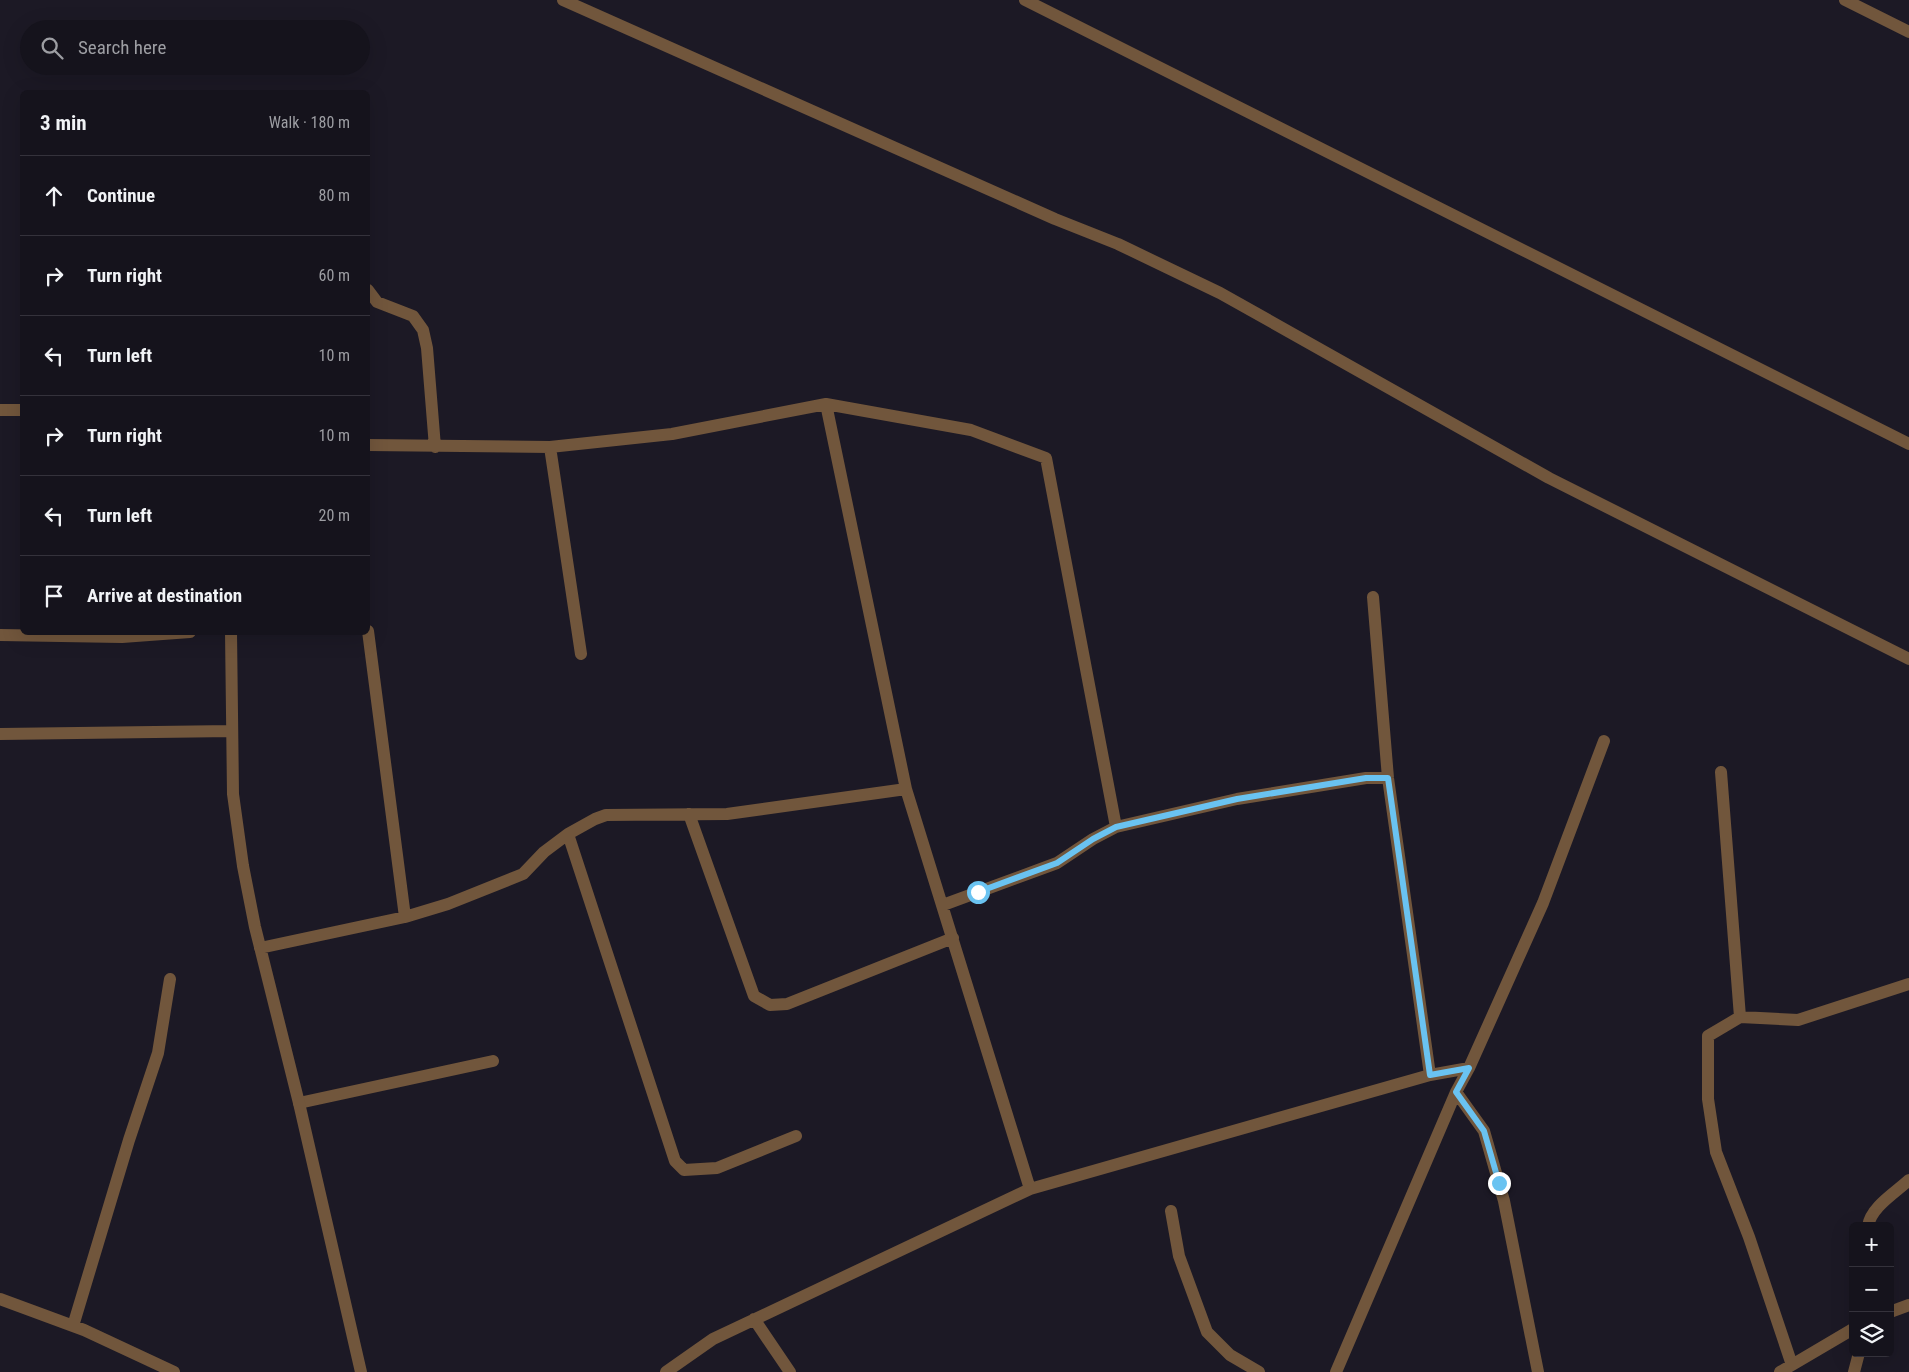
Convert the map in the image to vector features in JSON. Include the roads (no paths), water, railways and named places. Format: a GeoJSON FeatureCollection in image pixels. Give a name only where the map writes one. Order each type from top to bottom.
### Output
{"type":"FeatureCollection","features":[{"type":"Feature","properties":{"kind":"street"},"geometry":{"type":"LineString","coordinates":[[563,0],[1054,219],[1118,244],[1211,289],[1549,478],[1909,659]]}},
{"type":"Feature","properties":{"kind":"street"},"geometry":{"type":"LineString","coordinates":[[1025,0],[1909,444]]}},
{"type":"Feature","properties":{"kind":"street"},"geometry":{"type":"LineString","coordinates":[[1845,0],[1909,32]]}},
{"type":"Feature","properties":{"kind":"street"},"geometry":{"type":"LineString","coordinates":[[370,293],[377,302],[413,316],[422,330],[427,348],[435,447]]}},
{"type":"Feature","properties":{"kind":"street"},"geometry":{"type":"LineString","coordinates":[[370,445],[550,447],[672,434],[826,404],[971,430],[1046,458],[1116,827]]}},
{"type":"Feature","properties":{"kind":"street"},"geometry":{"type":"LineString","coordinates":[[826,404],[906,789],[954,938],[1030,1189]]}},
{"type":"Feature","properties":{"kind":"street"},"geometry":{"type":"LineString","coordinates":[[0,410],[20,410]]}},
{"type":"Feature","properties":{"kind":"street"},"geometry":{"type":"LineString","coordinates":[[550,447],[582,654]]}},
{"type":"Feature","properties":{"kind":"street"},"geometry":{"type":"LineString","coordinates":[[1373,597],[1388,778],[1430,1075]]}},
{"type":"Feature","properties":{"kind":"street"},"geometry":{"type":"LineString","coordinates":[[0,635],[122,637],[149,635]]}},
{"type":"Feature","properties":{"kind":"street"},"geometry":{"type":"LineString","coordinates":[[232,635],[233,794],[243,866],[260,948],[299,1103],[361,1372]]}},
{"type":"Feature","properties":{"kind":"street"},"geometry":{"type":"LineString","coordinates":[[369,635],[405,917]]}},
{"type":"Feature","properties":{"kind":"street"},"geometry":{"type":"LineString","coordinates":[[0,734],[232,731]]}},
{"type":"Feature","properties":{"kind":"street"},"geometry":{"type":"LineString","coordinates":[[1336,1372],[1456,1092],[1469,1068],[1543,903],[1604,741]]}},
{"type":"Feature","properties":{"kind":"street"},"geometry":{"type":"LineString","coordinates":[[1721,772],[1740,1017]]}},
{"type":"Feature","properties":{"kind":"street"},"geometry":{"type":"LineString","coordinates":[[943,905],[1057,863],[1093,839],[1116,827],[1237,799],[1366,778],[1388,778]]}},
{"type":"Feature","properties":{"kind":"street"},"geometry":{"type":"LineString","coordinates":[[260,948],[405,917],[448,904],[523,874],[544,852],[568,834],[595,818],[606,815],[727,814],[906,789]]}},
{"type":"Feature","properties":{"kind":"street"},"geometry":{"type":"LineString","coordinates":[[688,814],[754,996],[770,1005],[787,1004],[954,938]]}},
{"type":"Feature","properties":{"kind":"street"},"geometry":{"type":"LineString","coordinates":[[568,834],[675,1160],[684,1170],[717,1168],[796,1136]]}},
{"type":"Feature","properties":{"kind":"street"},"geometry":{"type":"LineString","coordinates":[[73,1326],[129,1140],[158,1052],[170,979]]}},
{"type":"Feature","properties":{"kind":"street"},"geometry":{"type":"LineString","coordinates":[[1792,1365],[1749,1236],[1716,1152],[1708,1099],[1708,1036],[1740,1017],[1798,1020],[1909,984]]}},
{"type":"Feature","properties":{"kind":"street"},"geometry":{"type":"LineString","coordinates":[[299,1103],[494,1061]]}},
{"type":"Feature","properties":{"kind":"street"},"geometry":{"type":"LineString","coordinates":[[666,1372],[713,1339],[1030,1189],[1430,1075],[1469,1068]]}},
{"type":"Feature","properties":{"kind":"street"},"geometry":{"type":"LineString","coordinates":[[1456,1092],[1484,1131],[1504,1200],[1538,1372]]}},
{"type":"Feature","properties":{"kind":"street"},"geometry":{"type":"LineString","coordinates":[[1868,1222],[1869,1217],[1875,1210],[1909,1180]]}},
{"type":"Feature","properties":{"kind":"street"},"geometry":{"type":"LineString","coordinates":[[1171,1211],[1179,1256],[1207,1332],[1230,1355],[1259,1372]]}},
{"type":"Feature","properties":{"kind":"street"},"geometry":{"type":"LineString","coordinates":[[0,1299],[73,1326],[174,1372]]}},
{"type":"Feature","properties":{"kind":"street"},"geometry":{"type":"LineString","coordinates":[[1894,1311],[1909,1305]]}},
{"type":"Feature","properties":{"kind":"street"},"geometry":{"type":"LineString","coordinates":[[754,1320],[790,1372]]}},
{"type":"Feature","properties":{"kind":"street"},"geometry":{"type":"LineString","coordinates":[[1780,1372],[1849,1331]]}},
{"type":"Feature","properties":{"kind":"street"},"geometry":{"type":"LineString","coordinates":[[1854,1372],[1857,1357]]}}]}
